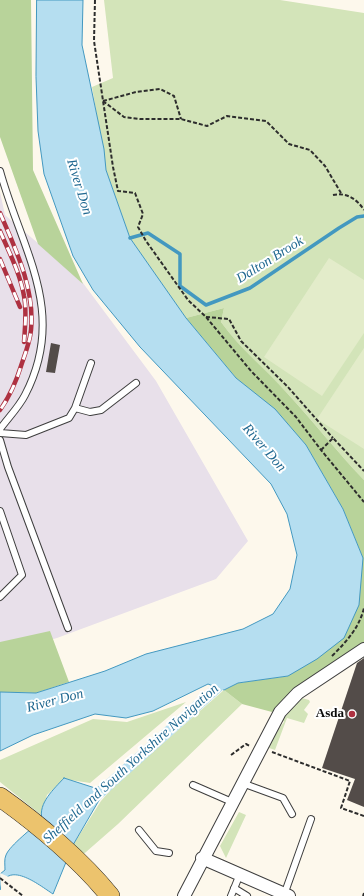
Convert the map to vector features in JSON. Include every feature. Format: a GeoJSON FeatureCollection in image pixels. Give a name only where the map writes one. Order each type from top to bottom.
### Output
{"type":"FeatureCollection","features":[{"type":"Feature","properties":{"kind":"main road"},"geometry":{"type":"LineString","coordinates":[[0,797],[19,810],[95,879],[110,896]]}},
{"type":"Feature","properties":{"kind":"street"},"geometry":{"type":"LineString","coordinates":[[184,896],[202,858],[280,712],[298,693],[364,649]]}},
{"type":"Feature","properties":{"kind":"street"},"geometry":{"type":"LineString","coordinates":[[202,858],[286,895]]}},
{"type":"Feature","properties":{"kind":"lane"},"geometry":{"type":"LineString","coordinates":[[0,171],[9,204],[38,278],[44,322],[43,339],[36,370],[24,396],[0,429]]}},
{"type":"Feature","properties":{"kind":"lane"},"geometry":{"type":"LineString","coordinates":[[0,432],[26,435],[69,418],[75,408],[91,363]]}},
{"type":"Feature","properties":{"kind":"lane"},"geometry":{"type":"LineString","coordinates":[[75,408],[90,412],[101,410],[136,383]]}},
{"type":"Feature","properties":{"kind":"lane"},"geometry":{"type":"LineString","coordinates":[[0,440],[8,467],[68,628]]}},
{"type":"Feature","properties":{"kind":"lane"},"geometry":{"type":"LineString","coordinates":[[0,511],[22,575],[0,597]]}},
{"type":"Feature","properties":{"kind":"lane"},"geometry":{"type":"LineString","coordinates":[[242,783],[283,798],[292,814]]}},
{"type":"Feature","properties":{"kind":"lane"},"geometry":{"type":"LineString","coordinates":[[193,785],[232,802]]}},
{"type":"Feature","properties":{"kind":"lane"},"geometry":{"type":"LineString","coordinates":[[286,895],[311,820]]}},
{"type":"Feature","properties":{"kind":"lane"},"geometry":{"type":"LineString","coordinates":[[139,830],[156,852],[169,853]]}},
{"type":"Feature","properties":{"kind":"lane"},"geometry":{"type":"LineString","coordinates":[[231,896],[240,874]]}},
{"type":"Feature","properties":{"kind":"lane"},"geometry":{"type":"LineString","coordinates":[[234,888],[247,896]]}},
{"type":"Feature","properties":{"kind":"path"},"geometry":{"type":"LineString","coordinates":[[95,0],[94,41],[118,191],[135,193],[143,214],[138,227],[146,241],[188,300],[206,317],[251,371],[296,417],[364,502]]}},
{"type":"Feature","properties":{"kind":"path"},"geometry":{"type":"LineString","coordinates":[[103,101],[136,92],[160,89],[174,96],[181,119]]}},
{"type":"Feature","properties":{"kind":"path"},"geometry":{"type":"LineString","coordinates":[[103,101],[124,117],[140,119],[181,119],[207,126],[227,116],[266,121],[290,144],[310,150],[325,166],[341,193]]}},
{"type":"Feature","properties":{"kind":"path"},"geometry":{"type":"LineString","coordinates":[[333,195],[341,193],[346,194],[360,203],[364,210]]}},
{"type":"Feature","properties":{"kind":"path"},"geometry":{"type":"LineString","coordinates":[[206,317],[229,318],[241,341],[288,387],[364,471]]}},
{"type":"Feature","properties":{"kind":"path"},"geometry":{"type":"LineString","coordinates":[[321,450],[333,438]]}},
{"type":"Feature","properties":{"kind":"path"},"geometry":{"type":"LineString","coordinates":[[331,657],[350,638],[362,617],[364,608]]}},
{"type":"Feature","properties":{"kind":"path"},"geometry":{"type":"LineString","coordinates":[[231,755],[246,744],[350,781],[341,808],[364,816]]}},
{"type":"Feature","properties":{"kind":"path"},"geometry":{"type":"LineString","coordinates":[[0,878],[23,896]]}},
{"type":"Feature","properties":{"kind":"shaded area"},"geometry":{"type":"Polygon","coordinates":[[[0,192],[5,215],[80,279],[156,381],[248,541],[216,579],[57,638],[0,654],[0,192]]]}},
{"type":"Feature","properties":{"kind":"green space"},"geometry":{"type":"Polygon","coordinates":[[[0,0],[31,0],[33,170],[83,284],[38,244],[0,137],[0,0]]]}},
{"type":"Feature","properties":{"kind":"green space"},"geometry":{"type":"Polygon","coordinates":[[[104,0],[280,0],[364,13],[364,480],[287,393],[229,332],[221,322],[224,308],[186,318],[130,238],[106,170],[92,87],[113,78],[104,0]]]}},
{"type":"Feature","properties":{"kind":"green space"},"geometry":{"type":"Polygon","coordinates":[[[329,258],[364,280],[364,333],[322,396],[264,357],[329,258]]]}},
{"type":"Feature","properties":{"kind":"green space"},"geometry":{"type":"Polygon","coordinates":[[[224,308],[221,322],[229,332],[287,393],[364,480],[364,642],[293,691],[272,712],[242,704],[224,690],[238,683],[288,676],[363,558],[343,509],[306,445],[275,410],[236,378],[186,318],[224,308]]]}},
{"type":"Feature","properties":{"kind":"green space"},"geometry":{"type":"Polygon","coordinates":[[[364,348],[364,449],[317,419],[364,348]]]}},
{"type":"Feature","properties":{"kind":"green space"},"geometry":{"type":"Polygon","coordinates":[[[50,631],[69,682],[36,693],[0,692],[0,642],[50,631]]]}},
{"type":"Feature","properties":{"kind":"green space"},"geometry":{"type":"Polygon","coordinates":[[[224,690],[242,704],[118,824],[78,859],[73,845],[101,801],[114,786],[224,690]]]}},
{"type":"Feature","properties":{"kind":"green space"},"geometry":{"type":"Polygon","coordinates":[[[302,698],[309,700],[310,702],[304,710],[308,714],[304,723],[287,718],[275,750],[269,748],[275,734],[284,722],[282,719],[302,698]]]}},
{"type":"Feature","properties":{"kind":"green space"},"geometry":{"type":"Polygon","coordinates":[[[186,702],[90,783],[64,779],[47,795],[41,815],[0,782],[0,760],[93,719],[127,722],[186,702]]]}},
{"type":"Feature","properties":{"kind":"green space"},"geometry":{"type":"Polygon","coordinates":[[[239,812],[246,815],[226,858],[220,846],[239,812]]]}},
{"type":"Feature","properties":{"kind":"water","name":"River Don"},"geometry":{"type":"Polygon","coordinates":[[[37,0],[83,0],[82,45],[104,149],[106,170],[130,238],[186,318],[236,378],[275,409],[306,445],[343,509],[363,558],[359,605],[344,638],[317,659],[288,676],[238,683],[224,690],[208,684],[153,711],[126,718],[95,714],[33,735],[0,751],[0,692],[36,693],[105,671],[146,654],[243,629],[273,614],[290,589],[297,555],[287,514],[271,484],[140,347],[93,290],[73,256],[44,174],[38,131],[36,77],[37,0]]]}},
{"type":"Feature","properties":{"kind":"water"},"geometry":{"type":"Polygon","coordinates":[[[64,778],[95,788],[102,786],[105,790],[73,845],[53,894],[32,880],[16,875],[9,876],[3,881],[0,890],[0,874],[5,870],[5,860],[8,851],[42,819],[42,807],[48,797],[64,778]]]}},
{"type":"Feature","properties":{"kind":"pier"},"geometry":{"type":"Polygon","coordinates":[[[0,873],[11,878],[3,884],[1,889],[0,873]]]}},
{"type":"Feature","properties":{"kind":"building"},"geometry":{"type":"Polygon","coordinates":[[[51,343],[60,345],[55,373],[46,372],[51,343]]]}},
{"type":"Feature","properties":{"kind":"building","name":"Asda"},"geometry":{"type":"Polygon","coordinates":[[[364,658],[364,807],[347,800],[355,779],[322,768],[357,663],[364,658]]]}},
{"type":"Feature","properties":{"kind":"waterway","name":"Dalton Brook"},"geometry":{"type":"LineString","coordinates":[[130,238],[148,233],[180,254],[180,286],[206,305],[250,288],[339,228],[357,217],[364,216]]}},
{"type":"Feature","properties":{"kind":"waterway","name":"Sheffield and South Yorkshire Navigation"},"geometry":{"type":"LineString","coordinates":[[94,798],[228,678]]}},
{"type":"Feature","properties":{"kind":"railway"},"geometry":{"type":"LineString","coordinates":[[0,213],[23,270],[30,300],[31,315],[31,330],[26,352],[17,378],[0,410]]}},
{"type":"Feature","properties":{"kind":"railway"},"geometry":{"type":"LineString","coordinates":[[0,231],[20,279],[24,296],[26,319],[24,342]]}},
{"type":"Feature","properties":{"kind":"railway"},"geometry":{"type":"LineString","coordinates":[[0,259],[20,307]]}},
{"type":"Feature","properties":{"kind":"place","name":"Asda"},"geometry":{"type":"Point","coordinates":[352,714]}}]}
